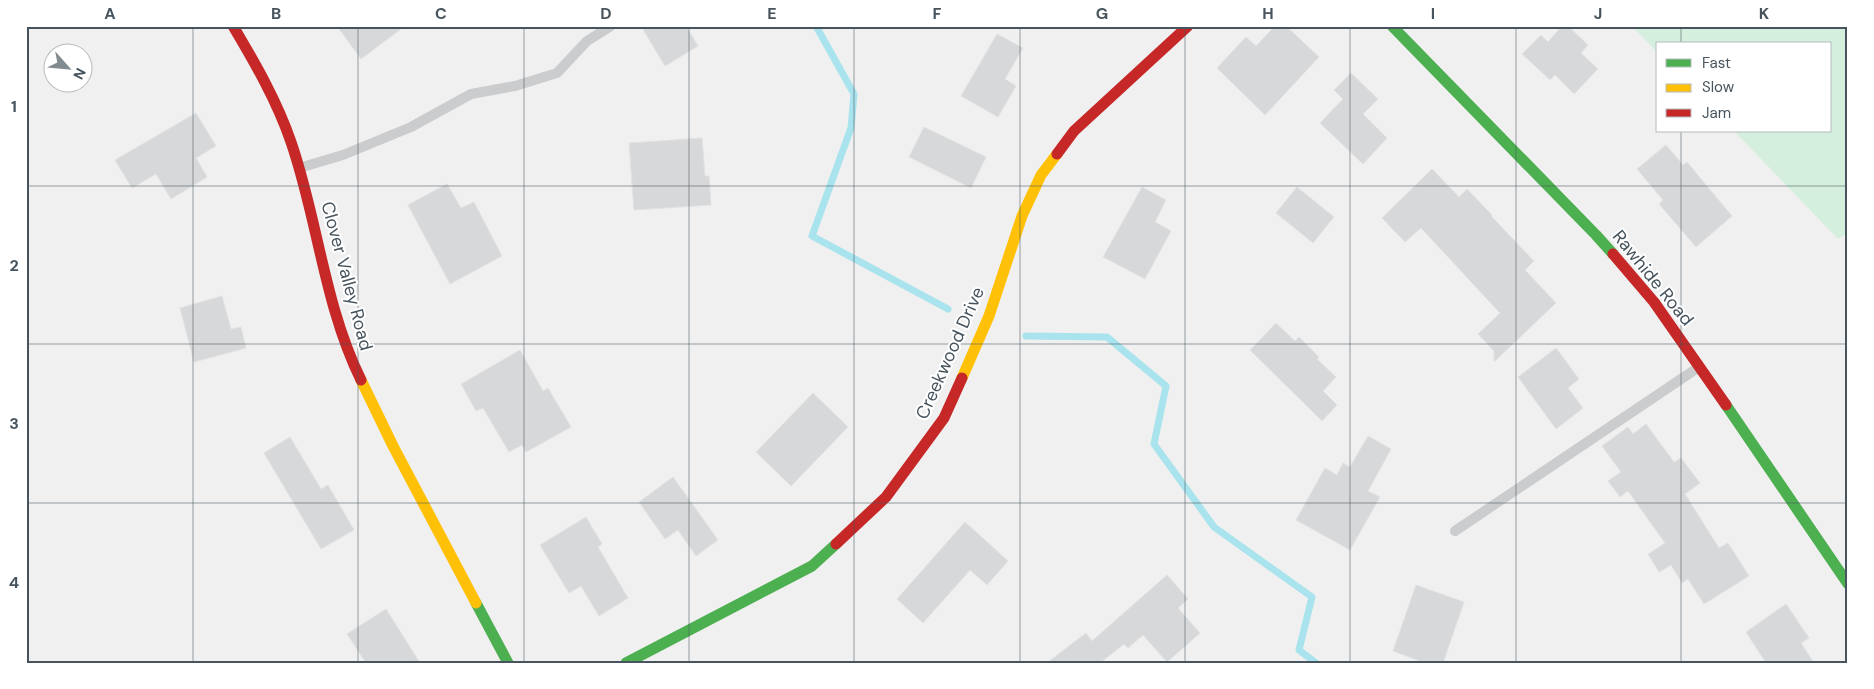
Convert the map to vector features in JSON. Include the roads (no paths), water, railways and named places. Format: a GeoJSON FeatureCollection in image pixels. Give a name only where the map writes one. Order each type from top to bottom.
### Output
{"type":"FeatureCollection","features":[{"type":"Feature","properties":{"kind":"street","name":"Clover Valley Road"},"geometry":{"type":"LineString","coordinates":[[233,26],[263,78],[291,141],[307,196],[328,289],[352,362],[393,446],[508,663]]}},
{"type":"Feature","properties":{"kind":"street","name":"Creekwood Drive"},"geometry":{"type":"LineString","coordinates":[[626,663],[812,566],[886,497],[944,418],[989,316],[1022,216],[1042,175],[1074,131],[1188,26]]}},
{"type":"Feature","properties":{"kind":"street","name":"Rawhide Road"},"geometry":{"type":"LineString","coordinates":[[1392,26],[1624,266],[1654,302],[1700,366],[1848,584]]}},
{"type":"Feature","properties":{"kind":"lane"},"geometry":{"type":"LineString","coordinates":[[298,168],[343,155],[411,127],[471,94],[515,86],[557,73],[587,41],[611,26]]}},
{"type":"Feature","properties":{"kind":"lane"},"geometry":{"type":"LineString","coordinates":[[1455,531],[1700,366]]}},
{"type":"Feature","properties":{"kind":"waterway"},"geometry":{"type":"LineString","coordinates":[[816,26],[854,94],[851,128],[812,236],[948,309]]}},
{"type":"Feature","properties":{"kind":"waterway"},"geometry":{"type":"LineString","coordinates":[[1026,336],[1107,337],[1166,386],[1154,444],[1214,527],[1312,597],[1299,650],[1316,663]]}}]}
